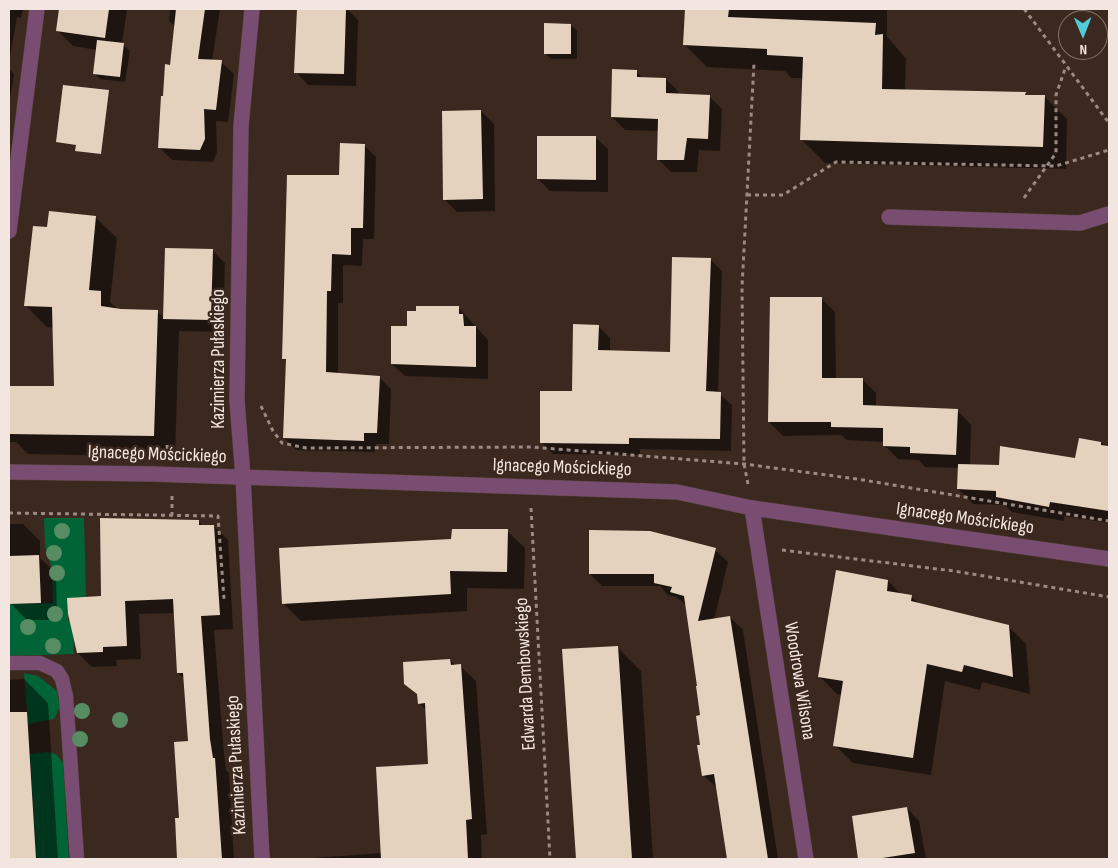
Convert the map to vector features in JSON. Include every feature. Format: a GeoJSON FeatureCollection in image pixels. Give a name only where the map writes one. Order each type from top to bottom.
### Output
{"type":"FeatureCollection","features":[{"type":"Feature","properties":{"kind":"street"},"geometry":{"type":"LineString","coordinates":[[9,231],[37,9]]}},
{"type":"Feature","properties":{"kind":"street","name":"Kazimierza Pułaskiego"},"geometry":{"type":"LineString","coordinates":[[252,9],[241,146],[237,401],[243,477],[262,859]]}},
{"type":"Feature","properties":{"kind":"street"},"geometry":{"type":"LineString","coordinates":[[888,217],[1080,223],[1109,214]]}},
{"type":"Feature","properties":{"kind":"street","name":"Ignacego Mościckiego"},"geometry":{"type":"LineString","coordinates":[[9,472],[243,477],[677,492],[752,508],[1109,559]]}},
{"type":"Feature","properties":{"kind":"street","name":"Woodrowa Wilsona"},"geometry":{"type":"LineString","coordinates":[[752,508],[806,859]]}},
{"type":"Feature","properties":{"kind":"lane"},"geometry":{"type":"LineString","coordinates":[[9,664],[40,663],[57,671],[62,679],[66,696],[77,859]]}},
{"type":"Feature","properties":{"kind":"path"},"geometry":{"type":"LineString","coordinates":[[1026,9],[1109,123]]}},
{"type":"Feature","properties":{"kind":"path"},"geometry":{"type":"LineString","coordinates":[[752,508],[744,464],[742,287],[754,63]]}},
{"type":"Feature","properties":{"kind":"path"},"geometry":{"type":"LineString","coordinates":[[1006,221],[1049,166],[1056,153],[1056,95],[1066,66]]}},
{"type":"Feature","properties":{"kind":"path"},"geometry":{"type":"LineString","coordinates":[[747,195],[783,195],[836,162],[1056,166],[1109,150]]}},
{"type":"Feature","properties":{"kind":"path"},"geometry":{"type":"LineString","coordinates":[[260,404],[272,431],[282,443],[306,448],[531,447],[744,464],[857,479],[1109,521]]}},
{"type":"Feature","properties":{"kind":"path","name":"Edwarda Dembowskiego"},"geometry":{"type":"LineString","coordinates":[[530,487],[550,859]]}},
{"type":"Feature","properties":{"kind":"path"},"geometry":{"type":"LineString","coordinates":[[9,513],[218,516],[224,600]]}},
{"type":"Feature","properties":{"kind":"path"},"geometry":{"type":"LineString","coordinates":[[759,547],[954,571],[1109,597]]}},
{"type":"Feature","properties":{"kind":"green space"},"geometry":{"type":"Polygon","coordinates":[[[44,518],[84,518],[86,597],[72,598],[72,605],[68,605],[68,621],[73,621],[74,654],[9,656],[9,604],[53,603],[52,569],[45,546],[44,518]]]}},
{"type":"Feature","properties":{"kind":"green space"},"geometry":{"type":"Polygon","coordinates":[[[24,673],[38,676],[57,691],[60,707],[54,719],[28,724],[24,673]]]}},
{"type":"Feature","properties":{"kind":"green space"},"geometry":{"type":"Polygon","coordinates":[[[47,752],[56,754],[63,763],[69,859],[36,859],[30,754],[47,752]]]}},
{"type":"Feature","properties":{"kind":"building"},"geometry":{"type":"Polygon","coordinates":[[[59,9],[109,9],[105,38],[56,31],[59,9]]]}},
{"type":"Feature","properties":{"kind":"building"},"geometry":{"type":"Polygon","coordinates":[[[176,9],[205,9],[198,59],[222,60],[216,110],[204,109],[205,139],[200,150],[158,148],[165,64],[170,65],[176,9]]]}},
{"type":"Feature","properties":{"kind":"building"},"geometry":{"type":"Polygon","coordinates":[[[297,9],[346,9],[344,74],[294,73],[297,9]]]}},
{"type":"Feature","properties":{"kind":"building"},"geometry":{"type":"Polygon","coordinates":[[[685,9],[729,9],[728,17],[876,23],[875,35],[883,34],[882,89],[1026,92],[1025,95],[1045,95],[1043,147],[800,140],[803,57],[767,55],[767,49],[683,45],[685,9]]]}},
{"type":"Feature","properties":{"kind":"building"},"geometry":{"type":"Polygon","coordinates":[[[544,23],[571,24],[571,54],[544,54],[544,23]]]}},
{"type":"Feature","properties":{"kind":"building"},"geometry":{"type":"Polygon","coordinates":[[[97,40],[124,43],[120,77],[93,74],[97,40]]]}},
{"type":"Feature","properties":{"kind":"building"},"geometry":{"type":"Polygon","coordinates":[[[612,69],[637,70],[637,77],[666,78],[666,93],[710,95],[708,139],[687,138],[684,160],[657,160],[658,119],[611,117],[612,69]]]}},
{"type":"Feature","properties":{"kind":"building"},"geometry":{"type":"Polygon","coordinates":[[[63,85],[109,90],[101,154],[75,151],[76,145],[56,142],[63,85]]]}},
{"type":"Feature","properties":{"kind":"building"},"geometry":{"type":"Polygon","coordinates":[[[481,110],[483,199],[443,200],[442,111],[481,110]]]}},
{"type":"Feature","properties":{"kind":"building"},"geometry":{"type":"Polygon","coordinates":[[[537,136],[596,136],[596,180],[537,179],[537,136]]]}},
{"type":"Feature","properties":{"kind":"building"},"geometry":{"type":"Polygon","coordinates":[[[340,143],[365,144],[363,228],[351,228],[351,255],[332,254],[331,291],[327,291],[326,372],[380,376],[377,433],[364,433],[364,441],[283,438],[286,359],[282,359],[287,175],[339,175],[340,143]]]}},
{"type":"Feature","properties":{"kind":"building"},"geometry":{"type":"Polygon","coordinates":[[[49,211],[96,216],[89,290],[101,291],[101,306],[121,309],[158,310],[154,436],[9,434],[9,386],[54,386],[52,307],[24,306],[33,226],[47,227],[49,211]]]}},
{"type":"Feature","properties":{"kind":"building"},"geometry":{"type":"Polygon","coordinates":[[[165,248],[213,249],[211,320],[163,319],[165,248]]]}},
{"type":"Feature","properties":{"kind":"building"},"geometry":{"type":"Polygon","coordinates":[[[672,257],[711,258],[706,391],[721,392],[720,439],[629,438],[629,444],[540,443],[540,391],[572,391],[573,324],[599,325],[598,350],[670,352],[672,257]]]}},
{"type":"Feature","properties":{"kind":"building"},"geometry":{"type":"Polygon","coordinates":[[[770,297],[822,297],[822,378],[863,378],[863,405],[958,409],[956,455],[910,453],[910,447],[883,446],[883,428],[831,427],[831,422],[768,422],[770,297]]]}},
{"type":"Feature","properties":{"kind":"building"},"geometry":{"type":"Polygon","coordinates":[[[416,306],[459,306],[459,314],[463,314],[464,326],[476,326],[476,367],[391,364],[391,326],[407,326],[407,311],[416,311],[416,306]]]}},
{"type":"Feature","properties":{"kind":"building"},"geometry":{"type":"Polygon","coordinates":[[[1079,438],[1101,442],[1101,445],[1109,446],[1109,511],[1050,502],[1049,507],[996,497],[996,491],[957,489],[958,464],[999,465],[1000,446],[1075,458],[1079,438]]]}},
{"type":"Feature","properties":{"kind":"building"},"geometry":{"type":"Polygon","coordinates":[[[100,518],[199,520],[199,525],[214,525],[220,615],[201,616],[210,739],[213,758],[215,758],[222,859],[177,859],[175,818],[179,818],[174,742],[188,741],[183,673],[177,673],[173,599],[125,601],[127,646],[103,647],[103,652],[77,653],[68,614],[67,598],[101,596],[100,518]]]}},
{"type":"Feature","properties":{"kind":"building"},"geometry":{"type":"Polygon","coordinates":[[[452,529],[508,529],[507,572],[450,571],[451,594],[282,604],[279,548],[451,539],[452,529]]]}},
{"type":"Feature","properties":{"kind":"building"},"geometry":{"type":"Polygon","coordinates":[[[589,530],[650,531],[716,548],[698,621],[730,616],[768,859],[727,859],[714,774],[702,776],[697,745],[700,745],[696,716],[700,715],[684,596],[670,592],[672,587],[654,583],[654,574],[589,574],[589,530]]]}},
{"type":"Feature","properties":{"kind":"building"},"geometry":{"type":"Polygon","coordinates":[[[39,555],[41,603],[9,604],[9,556],[39,555]]]}},
{"type":"Feature","properties":{"kind":"building"},"geometry":{"type":"Polygon","coordinates":[[[836,570],[888,580],[887,591],[912,595],[911,601],[1009,625],[1013,677],[964,665],[962,672],[927,664],[913,758],[833,746],[843,681],[818,677],[836,570]]]}},
{"type":"Feature","properties":{"kind":"building"},"geometry":{"type":"Polygon","coordinates":[[[618,646],[632,859],[576,859],[562,649],[618,646]]]}},
{"type":"Feature","properties":{"kind":"building"},"geometry":{"type":"Polygon","coordinates":[[[450,659],[451,665],[461,664],[472,819],[466,820],[468,859],[381,859],[376,767],[428,764],[425,703],[418,704],[417,694],[404,684],[403,662],[450,659]]]}},
{"type":"Feature","properties":{"kind":"building"},"geometry":{"type":"Polygon","coordinates":[[[9,712],[27,712],[36,859],[9,859],[9,712]]]}},
{"type":"Feature","properties":{"kind":"building"},"geometry":{"type":"Polygon","coordinates":[[[907,807],[915,853],[876,859],[858,859],[852,816],[907,807]]]}}]}
